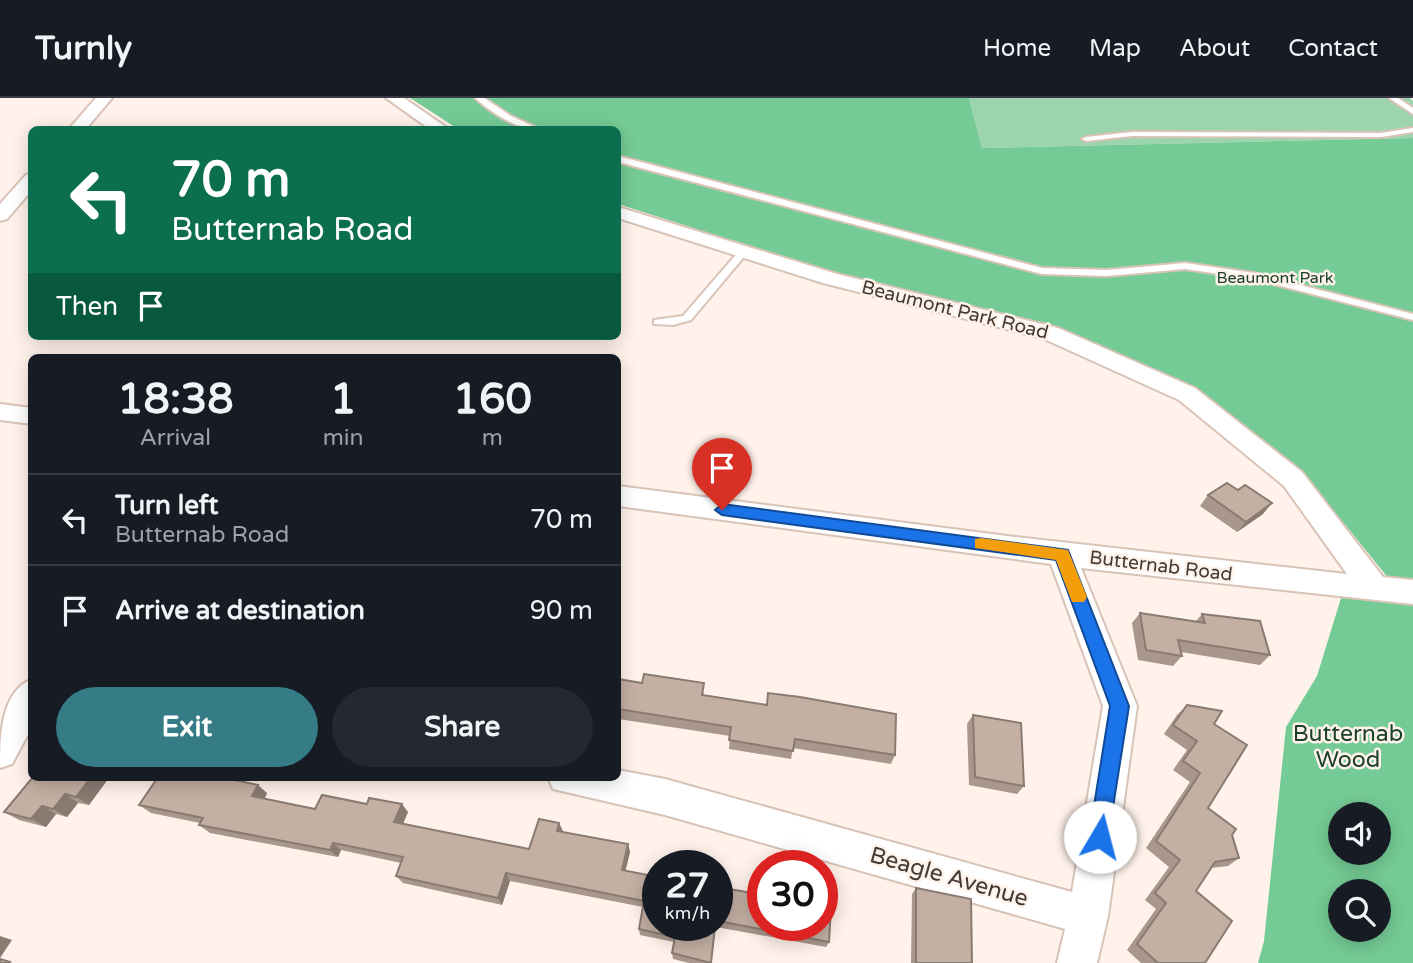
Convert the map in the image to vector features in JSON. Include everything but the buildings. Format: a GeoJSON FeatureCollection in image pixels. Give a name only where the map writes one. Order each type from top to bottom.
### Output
{"type":"FeatureCollection","features":[{"type":"Feature","properties":{"kind":"street"},"geometry":{"type":"LineString","coordinates":[[80,126],[104,98]]}},
{"type":"Feature","properties":{"kind":"street"},"geometry":{"type":"LineString","coordinates":[[394,98],[436,126]]}},
{"type":"Feature","properties":{"kind":"street"},"geometry":{"type":"LineString","coordinates":[[0,215],[28,184]]}},
{"type":"Feature","properties":{"kind":"street","name":"Beaumont Park Road"},"geometry":{"type":"LineString","coordinates":[[621,213],[830,279],[1050,333],[1187,394],[1293,479],[1374,589]]}},
{"type":"Feature","properties":{"kind":"street"},"geometry":{"type":"LineString","coordinates":[[0,412],[28,416]]}},
{"type":"Feature","properties":{"kind":"street","name":"Butternab Road"},"geometry":{"type":"LineString","coordinates":[[621,496],[1062,555],[1327,586],[1413,592]]}},
{"type":"Feature","properties":{"kind":"street"},"geometry":{"type":"LineString","coordinates":[[1062,555],[1119,706],[1088,916],[1077,963]]}},
{"type":"Feature","properties":{"kind":"street"},"geometry":{"type":"LineString","coordinates":[[0,752],[28,701]]}},
{"type":"Feature","properties":{"kind":"street","name":"Beagle Avenue"},"geometry":{"type":"LineString","coordinates":[[586,781],[665,797],[1088,916]]}},
{"type":"Feature","properties":{"kind":"lane"},"geometry":{"type":"LineString","coordinates":[[479,98],[508,118],[528,126]]}},
{"type":"Feature","properties":{"kind":"lane"},"geometry":{"type":"LineString","coordinates":[[1393,98],[1413,111]]}},
{"type":"Feature","properties":{"kind":"lane"},"geometry":{"type":"LineString","coordinates":[[1086,139],[1132,134],[1381,135],[1413,130]]}},
{"type":"Feature","properties":{"kind":"lane"},"geometry":{"type":"LineString","coordinates":[[621,160],[1042,271],[1107,273],[1185,266],[1254,276],[1413,317]]}},
{"type":"Feature","properties":{"kind":"lane"},"geometry":{"type":"LineString","coordinates":[[658,322],[687,318],[743,252]]}},
{"type":"Feature","properties":{"kind":"green space","name":"Beaumont Park"},"geometry":{"type":"Polygon","coordinates":[[[410,98],[969,98],[982,148],[1413,138],[1413,585],[1393,584],[1306,476],[1192,386],[1049,324],[828,271],[621,205],[621,126],[453,126],[410,98]]]}},
{"type":"Feature","properties":{"kind":"green space"},"geometry":{"type":"Polygon","coordinates":[[[969,98],[1410,98],[1413,101],[1413,138],[982,148],[969,98]]]}},
{"type":"Feature","properties":{"kind":"green space","name":"Butternab Wood"},"geometry":{"type":"Polygon","coordinates":[[[1341,598],[1413,603],[1413,963],[1258,963],[1264,941],[1286,727],[1317,676],[1341,598]]]}},
{"type":"Feature","properties":{"kind":"slow traffic"},"geometry":{"type":"LineString","coordinates":[[981,544],[1062,555],[1078,597]]}},
{"type":"Feature","properties":{"kind":"route"},"geometry":{"type":"LineString","coordinates":[[722,510],[1062,555],[1119,706],[1100,837]]}}]}
